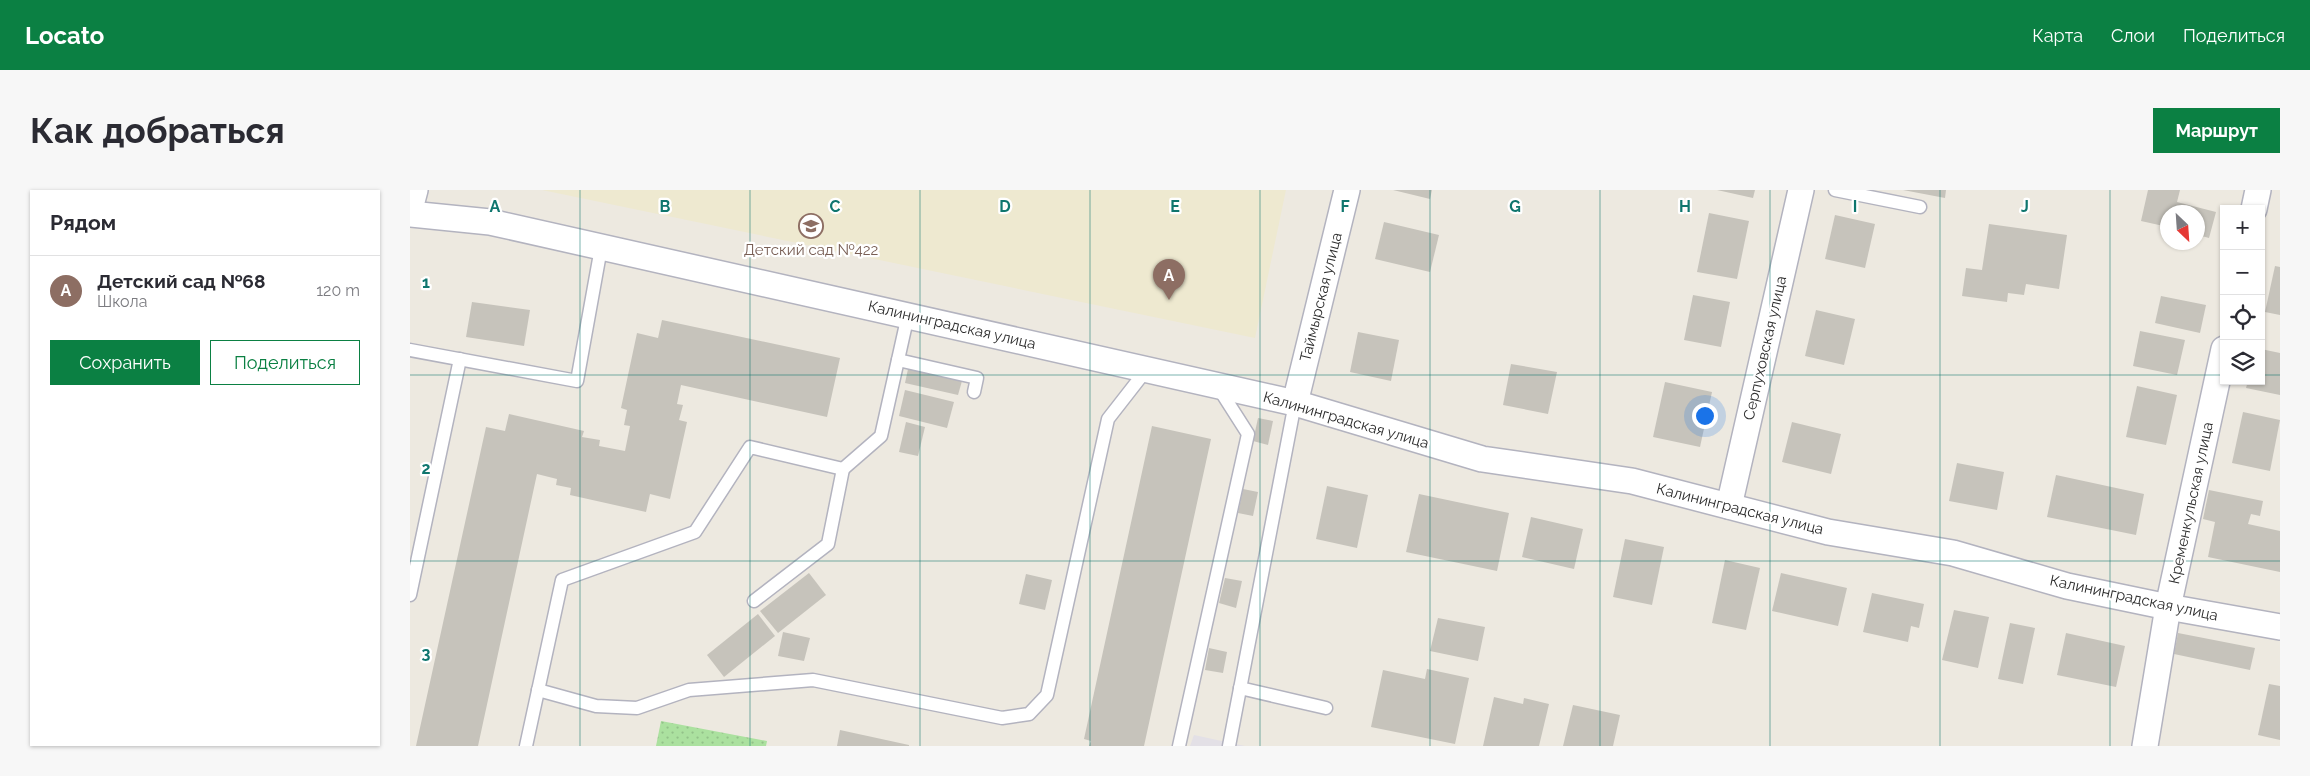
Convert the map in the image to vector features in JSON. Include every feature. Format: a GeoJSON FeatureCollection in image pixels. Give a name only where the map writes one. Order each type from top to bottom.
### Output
{"type":"FeatureCollection","features":[{"type":"Feature","properties":{"kind":"street"},"geometry":{"type":"LineString","coordinates":[[410,209],[415,190]]}},
{"type":"Feature","properties":{"kind":"street","name":"Таймырская улица"},"geometry":{"type":"LineString","coordinates":[[1295,403],[1347,190]]}},
{"type":"Feature","properties":{"kind":"street","name":"Серпуховская улица"},"geometry":{"type":"LineString","coordinates":[[1728,506],[1801,190]]}},
{"type":"Feature","properties":{"kind":"street"},"geometry":{"type":"LineString","coordinates":[[2255,205],[2258,190]]}},
{"type":"Feature","properties":{"kind":"street","name":"Калининградская улица"},"geometry":{"type":"LineString","coordinates":[[410,214],[490,222],[1295,403],[1482,459],[1632,481],[1828,532],[1953,553],[2067,586],[2168,608],[2280,627]]}},
{"type":"Feature","properties":{"kind":"street","name":"Кременкульская улица"},"geometry":{"type":"LineString","coordinates":[[2145,746],[2168,608],[2220,367]]}},
{"type":"Feature","properties":{"kind":"lane"},"geometry":{"type":"LineString","coordinates":[[1835,190],[1920,207]]}},
{"type":"Feature","properties":{"kind":"lane"},"geometry":{"type":"LineString","coordinates":[[410,350],[576,381],[601,248]]}},
{"type":"Feature","properties":{"kind":"lane"},"geometry":{"type":"LineString","coordinates":[[754,601],[828,544],[844,469],[881,436],[908,315]]}},
{"type":"Feature","properties":{"kind":"lane"},"geometry":{"type":"LineString","coordinates":[[410,594],[460,359]]}},
{"type":"Feature","properties":{"kind":"lane"},"geometry":{"type":"LineString","coordinates":[[898,360],[977,378],[974,392]]}},
{"type":"Feature","properties":{"kind":"lane"},"geometry":{"type":"LineString","coordinates":[[538,690],[596,706],[637,708],[689,690],[813,680],[1002,718],[1029,714],[1047,695],[1108,419],[1147,369]]}},
{"type":"Feature","properties":{"kind":"lane"},"geometry":{"type":"LineString","coordinates":[[1179,746],[1248,434],[1218,387]]}},
{"type":"Feature","properties":{"kind":"lane"},"geometry":{"type":"LineString","coordinates":[[1229,746],[1295,403]]}},
{"type":"Feature","properties":{"kind":"lane"},"geometry":{"type":"LineString","coordinates":[[526,746],[562,580],[695,532],[750,447],[844,469]]}},
{"type":"Feature","properties":{"kind":"lane"},"geometry":{"type":"LineString","coordinates":[[1240,688],[1326,708]]}},
{"type":"Feature","properties":{"kind":"shaded area"},"geometry":{"type":"Polygon","coordinates":[[[542,190],[1286,190],[1255,338],[542,190]]]}},
{"type":"Feature","properties":{"kind":"shaded area"},"geometry":{"type":"Polygon","coordinates":[[[1194,735],[1245,746],[1190,746],[1194,735]]]}},
{"type":"Feature","properties":{"kind":"green space"},"geometry":{"type":"Polygon","coordinates":[[[661,721],[767,741],[766,746],[656,746],[661,721]]]}},
{"type":"Feature","properties":{"kind":"building"},"geometry":{"type":"Polygon","coordinates":[[[1393,190],[1432,190],[1430,199],[1393,190]]]}},
{"type":"Feature","properties":{"kind":"building"},"geometry":{"type":"Polygon","coordinates":[[[1717,190],[1755,190],[1753,198],[1717,190]]]}},
{"type":"Feature","properties":{"kind":"building"},"geometry":{"type":"Polygon","coordinates":[[[1903,190],[1946,190],[1945,198],[1903,190]]]}},
{"type":"Feature","properties":{"kind":"building"},"geometry":{"type":"Polygon","coordinates":[[[2148,190],[2180,190],[2177,202],[2189,205],[2160,205],[2160,225],[2141,221],[2148,190]]]}},
{"type":"Feature","properties":{"kind":"building"},"geometry":{"type":"Polygon","coordinates":[[[2205,209],[2216,212],[2209,238],[2205,237],[2205,209]]]}},
{"type":"Feature","properties":{"kind":"building"},"geometry":{"type":"Polygon","coordinates":[[[1709,213],[1749,221],[1737,279],[1697,272],[1709,213]]]}},
{"type":"Feature","properties":{"kind":"building"},"geometry":{"type":"Polygon","coordinates":[[[1835,215],[1875,224],[1865,268],[1825,259],[1835,215]]]}},
{"type":"Feature","properties":{"kind":"building"},"geometry":{"type":"Polygon","coordinates":[[[1384,222],[1439,235],[1430,272],[1375,259],[1384,222]]]}},
{"type":"Feature","properties":{"kind":"building"},"geometry":{"type":"Polygon","coordinates":[[[1989,224],[2067,235],[2059,289],[2026,284],[2024,295],[2008,293],[2007,302],[1962,296],[1966,268],[1982,270],[1989,224]]]}},
{"type":"Feature","properties":{"kind":"building"},"geometry":{"type":"Polygon","coordinates":[[[2275,266],[2280,267],[2280,315],[2265,312],[2275,266]]]}},
{"type":"Feature","properties":{"kind":"building"},"geometry":{"type":"Polygon","coordinates":[[[1693,295],[1730,302],[1721,347],[1684,340],[1693,295]]]}},
{"type":"Feature","properties":{"kind":"building"},"geometry":{"type":"Polygon","coordinates":[[[2161,296],[2206,305],[2200,333],[2155,323],[2161,296]]]}},
{"type":"Feature","properties":{"kind":"building"},"geometry":{"type":"Polygon","coordinates":[[[472,302],[530,310],[524,346],[466,337],[472,302]]]}},
{"type":"Feature","properties":{"kind":"building"},"geometry":{"type":"Polygon","coordinates":[[[1816,310],[1855,319],[1844,365],[1805,356],[1816,310]]]}},
{"type":"Feature","properties":{"kind":"building"},"geometry":{"type":"Polygon","coordinates":[[[662,320],[840,358],[827,417],[681,385],[677,404],[683,405],[679,420],[687,422],[670,499],[650,494],[646,512],[570,495],[571,488],[556,485],[557,479],[537,474],[478,746],[416,746],[486,427],[505,431],[509,414],[584,431],[582,437],[600,440],[599,446],[625,451],[630,426],[624,425],[627,410],[621,408],[637,333],[658,338],[662,320]]]}},
{"type":"Feature","properties":{"kind":"building"},"geometry":{"type":"Polygon","coordinates":[[[2140,331],[2185,340],[2177,375],[2133,366],[2140,331]]]}},
{"type":"Feature","properties":{"kind":"building"},"geometry":{"type":"Polygon","coordinates":[[[1358,332],[1399,340],[1391,381],[1350,372],[1358,332]]]}},
{"type":"Feature","properties":{"kind":"building"},"geometry":{"type":"Polygon","coordinates":[[[2265,350],[2280,353],[2280,395],[2246,388],[2247,385],[2265,385],[2265,350]]]}},
{"type":"Feature","properties":{"kind":"building"},"geometry":{"type":"Polygon","coordinates":[[[1511,364],[1557,372],[1548,414],[1503,405],[1511,364]]]}},
{"type":"Feature","properties":{"kind":"building"},"geometry":{"type":"Polygon","coordinates":[[[908,369],[962,381],[958,395],[905,383],[908,369]]]}},
{"type":"Feature","properties":{"kind":"building"},"geometry":{"type":"Polygon","coordinates":[[[1665,382],[1712,392],[1700,447],[1653,437],[1665,382]]]}},
{"type":"Feature","properties":{"kind":"building"},"geometry":{"type":"Polygon","coordinates":[[[2137,386],[2177,395],[2166,445],[2126,437],[2137,386]]]}},
{"type":"Feature","properties":{"kind":"building"},"geometry":{"type":"Polygon","coordinates":[[[905,390],[954,402],[947,428],[899,416],[905,390]]]}},
{"type":"Feature","properties":{"kind":"building"},"geometry":{"type":"Polygon","coordinates":[[[2243,412],[2280,420],[2270,471],[2232,463],[2243,412]]]}},
{"type":"Feature","properties":{"kind":"building"},"geometry":{"type":"Polygon","coordinates":[[[1258,418],[1273,421],[1268,445],[1253,441],[1258,418]]]}},
{"type":"Feature","properties":{"kind":"building"},"geometry":{"type":"Polygon","coordinates":[[[906,422],[925,427],[918,456],[899,452],[906,422]]]}},
{"type":"Feature","properties":{"kind":"building"},"geometry":{"type":"Polygon","coordinates":[[[1792,422],[1841,434],[1831,474],[1782,462],[1792,422]]]}},
{"type":"Feature","properties":{"kind":"building"},"geometry":{"type":"Polygon","coordinates":[[[1152,426],[1211,439],[1144,746],[1089,746],[1091,741],[1084,739],[1152,426]]]}},
{"type":"Feature","properties":{"kind":"building"},"geometry":{"type":"Polygon","coordinates":[[[1957,463],[2004,472],[1997,510],[1949,501],[1957,463]]]}},
{"type":"Feature","properties":{"kind":"building"},"geometry":{"type":"Polygon","coordinates":[[[2056,475],[2144,494],[2136,535],[2047,517],[2056,475]]]}},
{"type":"Feature","properties":{"kind":"building"},"geometry":{"type":"Polygon","coordinates":[[[1327,486],[1368,495],[1357,548],[1316,539],[1327,486]]]}},
{"type":"Feature","properties":{"kind":"building"},"geometry":{"type":"Polygon","coordinates":[[[1243,489],[1258,492],[1253,516],[1238,513],[1243,489]]]}},
{"type":"Feature","properties":{"kind":"building"},"geometry":{"type":"Polygon","coordinates":[[[2209,490],[2263,501],[2260,516],[2251,514],[2248,524],[2280,531],[2280,572],[2208,557],[2215,522],[2203,519],[2209,490]]]}},
{"type":"Feature","properties":{"kind":"building"},"geometry":{"type":"Polygon","coordinates":[[[1419,494],[1509,513],[1497,571],[1406,552],[1419,494]]]}},
{"type":"Feature","properties":{"kind":"building"},"geometry":{"type":"Polygon","coordinates":[[[1531,517],[1583,529],[1574,569],[1522,557],[1531,517]]]}},
{"type":"Feature","properties":{"kind":"building"},"geometry":{"type":"Polygon","coordinates":[[[1625,539],[1664,547],[1652,605],[1613,597],[1625,539]]]}},
{"type":"Feature","properties":{"kind":"building"},"geometry":{"type":"Polygon","coordinates":[[[1725,560],[1760,568],[1746,630],[1712,623],[1725,560]]]}},
{"type":"Feature","properties":{"kind":"building"},"geometry":{"type":"Polygon","coordinates":[[[809,573],[826,595],[778,633],[760,611],[809,573]]]}},
{"type":"Feature","properties":{"kind":"building"},"geometry":{"type":"Polygon","coordinates":[[[1781,573],[1847,588],[1838,626],[1772,611],[1781,573]]]}},
{"type":"Feature","properties":{"kind":"building"},"geometry":{"type":"Polygon","coordinates":[[[1026,574],[1052,580],[1045,610],[1019,604],[1026,574]]]}},
{"type":"Feature","properties":{"kind":"building"},"geometry":{"type":"Polygon","coordinates":[[[1225,578],[1242,581],[1236,608],[1219,603],[1225,578]]]}},
{"type":"Feature","properties":{"kind":"building"},"geometry":{"type":"Polygon","coordinates":[[[1872,593],[1924,604],[1919,628],[1911,626],[1908,642],[1863,632],[1872,593]]]}},
{"type":"Feature","properties":{"kind":"building"},"geometry":{"type":"Polygon","coordinates":[[[1954,610],[1989,617],[1978,668],[1942,660],[1954,610]]]}},
{"type":"Feature","properties":{"kind":"building"},"geometry":{"type":"Polygon","coordinates":[[[758,614],[775,636],[724,677],[707,655],[758,614]]]}},
{"type":"Feature","properties":{"kind":"building"},"geometry":{"type":"Polygon","coordinates":[[[1438,618],[1485,627],[1478,661],[1430,651],[1438,618]]]}},
{"type":"Feature","properties":{"kind":"building"},"geometry":{"type":"Polygon","coordinates":[[[2010,623],[2035,628],[2023,684],[1998,679],[2010,623]]]}},
{"type":"Feature","properties":{"kind":"building"},"geometry":{"type":"Polygon","coordinates":[[[783,632],[810,638],[804,661],[778,656],[783,632]]]}},
{"type":"Feature","properties":{"kind":"building"},"geometry":{"type":"Polygon","coordinates":[[[2066,633],[2125,646],[2116,687],[2057,675],[2066,633]]]}},
{"type":"Feature","properties":{"kind":"building"},"geometry":{"type":"Polygon","coordinates":[[[2178,633],[2255,648],[2250,670],[2174,654],[2178,633]]]}},
{"type":"Feature","properties":{"kind":"building"},"geometry":{"type":"Polygon","coordinates":[[[1209,648],[1227,652],[1223,673],[1205,670],[1209,648]]]}},
{"type":"Feature","properties":{"kind":"building"},"geometry":{"type":"Polygon","coordinates":[[[1427,669],[1469,678],[1455,744],[1371,727],[1383,670],[1425,679],[1427,669]]]}},
{"type":"Feature","properties":{"kind":"building"},"geometry":{"type":"Polygon","coordinates":[[[2269,684],[2280,686],[2280,740],[2258,735],[2269,684]]]}},
{"type":"Feature","properties":{"kind":"building"},"geometry":{"type":"Polygon","coordinates":[[[1494,697],[1523,704],[1524,698],[1549,704],[1539,746],[1483,746],[1494,697]]]}},
{"type":"Feature","properties":{"kind":"building"},"geometry":{"type":"Polygon","coordinates":[[[1573,705],[1620,715],[1613,746],[1563,746],[1573,705]]]}},
{"type":"Feature","properties":{"kind":"building"},"geometry":{"type":"Polygon","coordinates":[[[840,730],[909,745],[909,746],[837,746],[840,730]]]}},
{"type":"Feature","properties":{"kind":"place","name":"Детский сад №422"},"geometry":{"type":"Point","coordinates":[811,226]}},
{"type":"Feature","properties":{"kind":"place","name":"Детский сад №68"},"geometry":{"type":"Point","coordinates":[1169,300]}}]}
